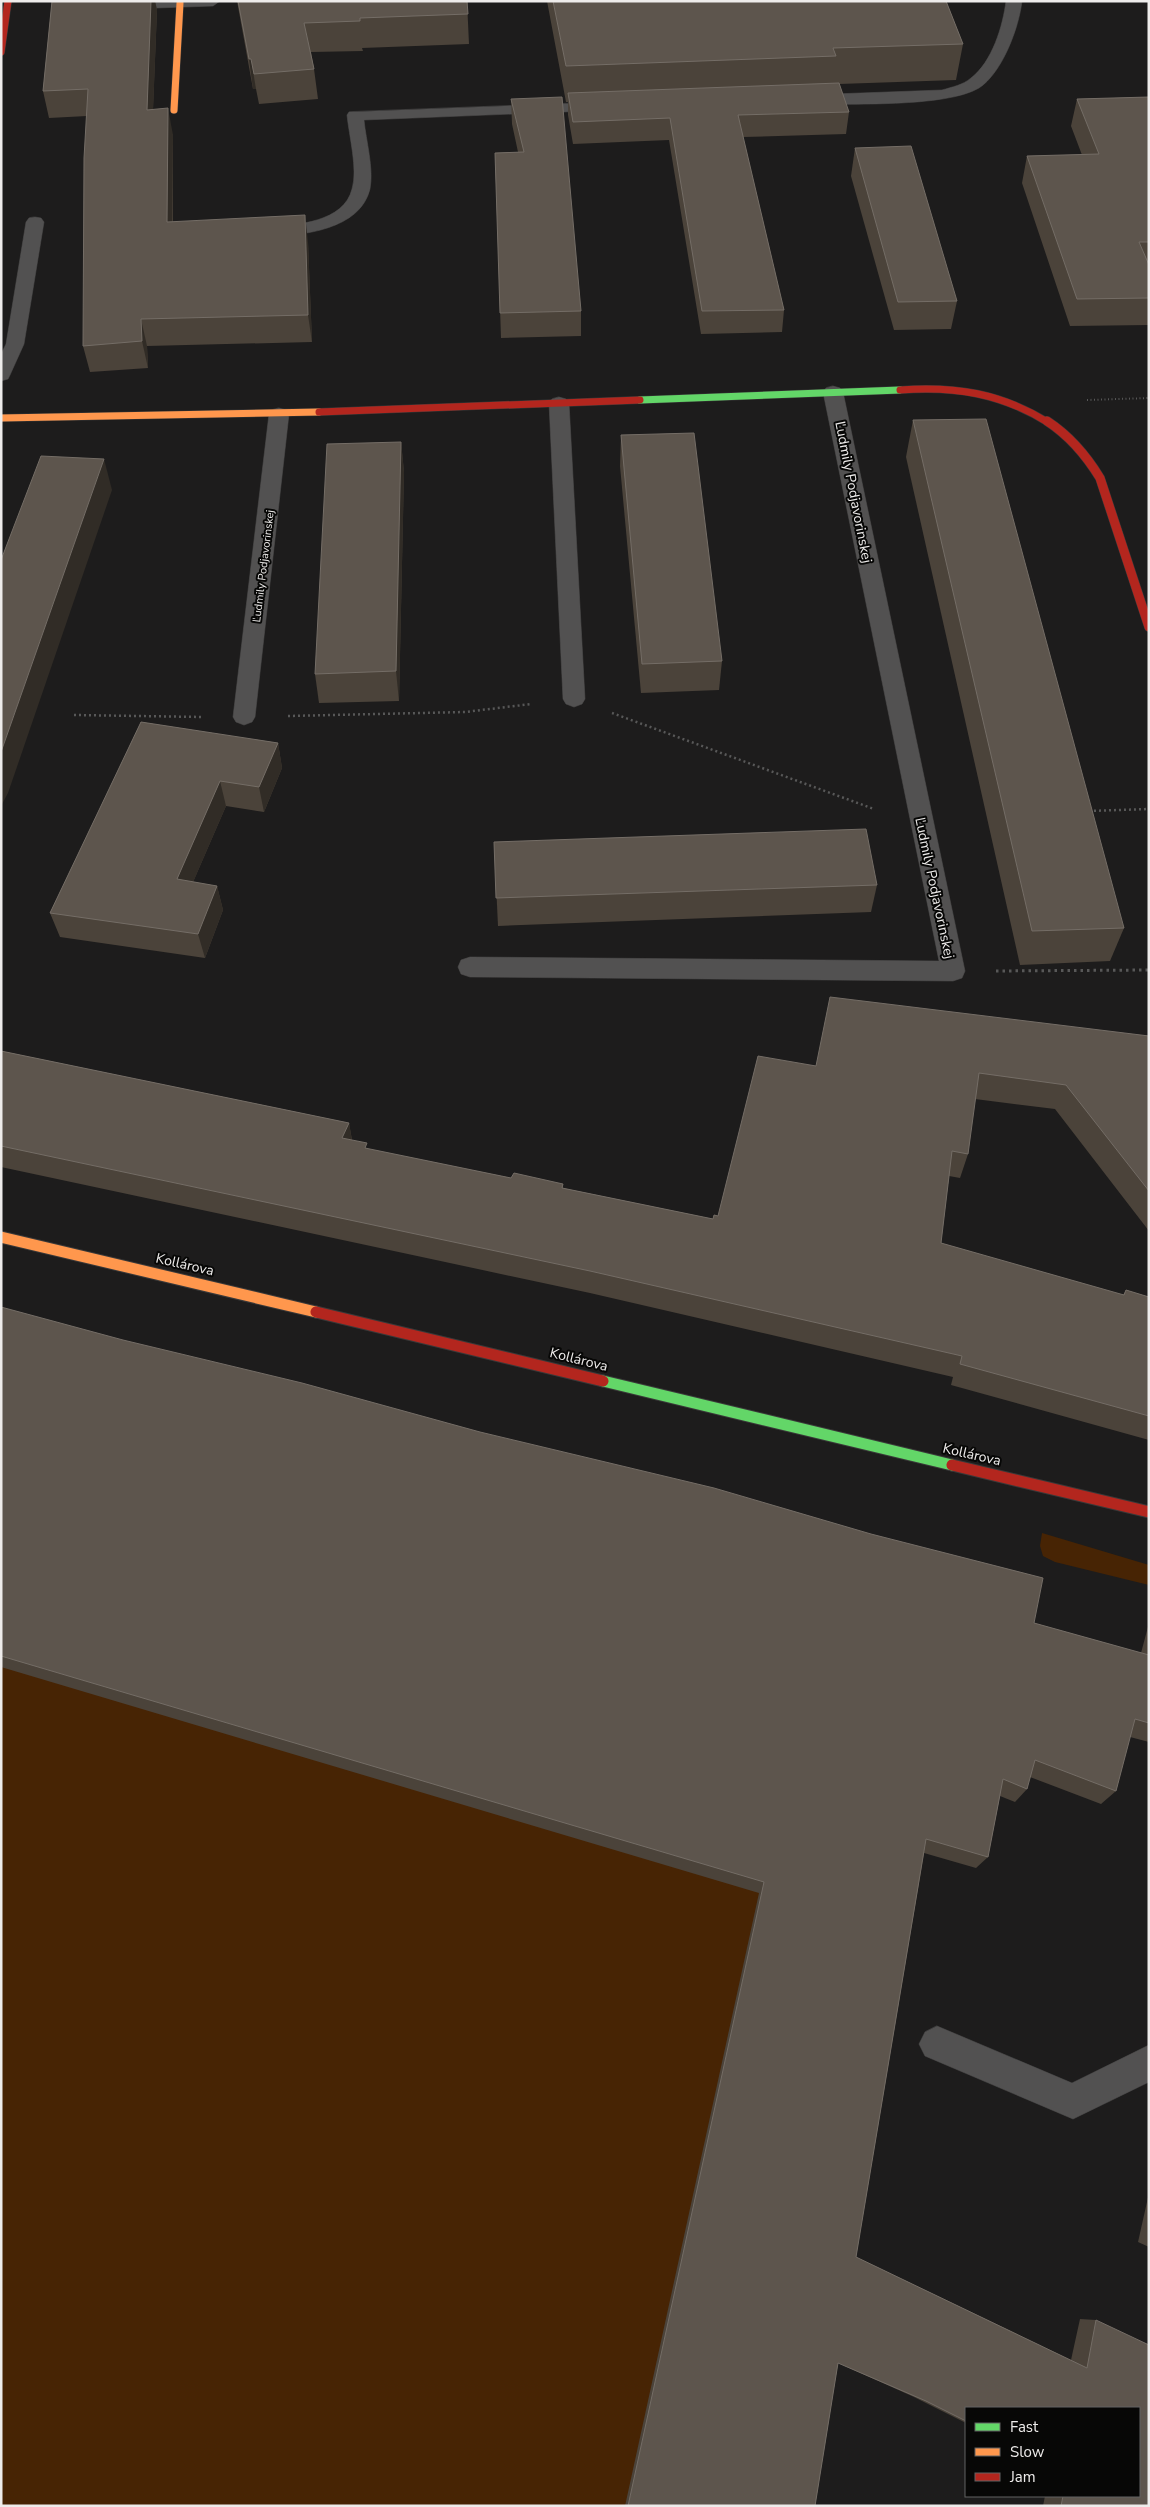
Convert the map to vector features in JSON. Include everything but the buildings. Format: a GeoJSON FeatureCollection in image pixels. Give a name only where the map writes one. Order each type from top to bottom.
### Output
{"type":"FeatureCollection","features":[{"type":"Feature","properties":{"kind":"street"},"geometry":{"type":"LineString","coordinates":[[1,52],[8,1]]}},
{"type":"Feature","properties":{"kind":"street"},"geometry":{"type":"LineString","coordinates":[[145,1],[180,3],[214,1]]}},
{"type":"Feature","properties":{"kind":"street"},"geometry":{"type":"LineString","coordinates":[[794,100],[943,95],[963,90],[981,78],[995,55],[1007,31],[1014,1]]}},
{"type":"Feature","properties":{"kind":"street"},"geometry":{"type":"LineString","coordinates":[[174,110],[180,3]]}},
{"type":"Feature","properties":{"kind":"street"},"geometry":{"type":"LineString","coordinates":[[252,234],[298,230],[331,221],[354,205],[362,188],[354,115],[624,106]]}},
{"type":"Feature","properties":{"kind":"street"},"geometry":{"type":"LineString","coordinates":[[1,375],[15,344],[35,222]]}},
{"type":"Feature","properties":{"kind":"street"},"geometry":{"type":"LineString","coordinates":[[1,418],[279,414],[945,388],[978,393],[1012,403],[1043,417],[1062,431],[1088,456],[1103,488],[1149,627]]}},
{"type":"Feature","properties":{"kind":"street","name":"Ľudmily Podjavorinskej"},"geometry":{"type":"LineString","coordinates":[[470,967],[953,971],[833,392]]}},
{"type":"Feature","properties":{"kind":"street"},"geometry":{"type":"LineString","coordinates":[[559,403],[574,699]]}},
{"type":"Feature","properties":{"kind":"street","name":"Ľudmily Podjavorinskej"},"geometry":{"type":"LineString","coordinates":[[244,717],[279,414]]}},
{"type":"Feature","properties":{"kind":"street","name":"Kollárova"},"geometry":{"type":"LineString","coordinates":[[1,1237],[1149,1512]]}},
{"type":"Feature","properties":{"kind":"street"},"geometry":{"type":"LineString","coordinates":[[937,2044],[1073,2101],[1149,2063]]}},
{"type":"Feature","properties":{"kind":"path"},"geometry":{"type":"LineString","coordinates":[[74,715],[244,717],[465,712],[574,699],[922,826]]}},
{"type":"Feature","properties":{"kind":"path"},"geometry":{"type":"LineString","coordinates":[[1080,811],[1149,809]]}},
{"type":"Feature","properties":{"kind":"path"},"geometry":{"type":"LineString","coordinates":[[953,971],[1149,970]]}},
{"type":"Feature","properties":{"kind":"shaded area"},"geometry":{"type":"Polygon","coordinates":[[[1,1326],[863,1552],[805,2506],[1,2506],[1,1326]]]}},
{"type":"Feature","properties":{"kind":"shaded area"},"geometry":{"type":"Polygon","coordinates":[[[1042,1533],[1149,1565],[1149,1585],[1055,1562],[1043,1556],[1040,1546],[1042,1533]]]}},
{"type":"Feature","properties":{"kind":"traffic: fast"},"geometry":{"type":"LineString","coordinates":[[640,400],[900,390]]}},
{"type":"Feature","properties":{"kind":"traffic: fast"},"geometry":{"type":"LineString","coordinates":[[603,1381],[952,1465]]}},
{"type":"Feature","properties":{"kind":"traffic: slow"},"geometry":{"type":"LineString","coordinates":[[174,110],[180,3]]}},
{"type":"Feature","properties":{"kind":"traffic: slow"},"geometry":{"type":"LineString","coordinates":[[1,418],[319,412]]}},
{"type":"Feature","properties":{"kind":"traffic: slow"},"geometry":{"type":"LineString","coordinates":[[1,1237],[316,1312]]}},
{"type":"Feature","properties":{"kind":"traffic: jam"},"geometry":{"type":"LineString","coordinates":[[1,52],[8,1]]}},
{"type":"Feature","properties":{"kind":"traffic: jam"},"geometry":{"type":"LineString","coordinates":[[900,390],[946,388],[991,397],[1014,404],[1035,414],[1055,426],[1073,441],[1088,458],[1100,478],[1149,627]]}},
{"type":"Feature","properties":{"kind":"traffic: jam"},"geometry":{"type":"LineString","coordinates":[[319,412],[640,400]]}},
{"type":"Feature","properties":{"kind":"traffic: jam"},"geometry":{"type":"LineString","coordinates":[[316,1312],[603,1381]]}},
{"type":"Feature","properties":{"kind":"traffic: jam"},"geometry":{"type":"LineString","coordinates":[[952,1465],[1149,1512]]}}]}
